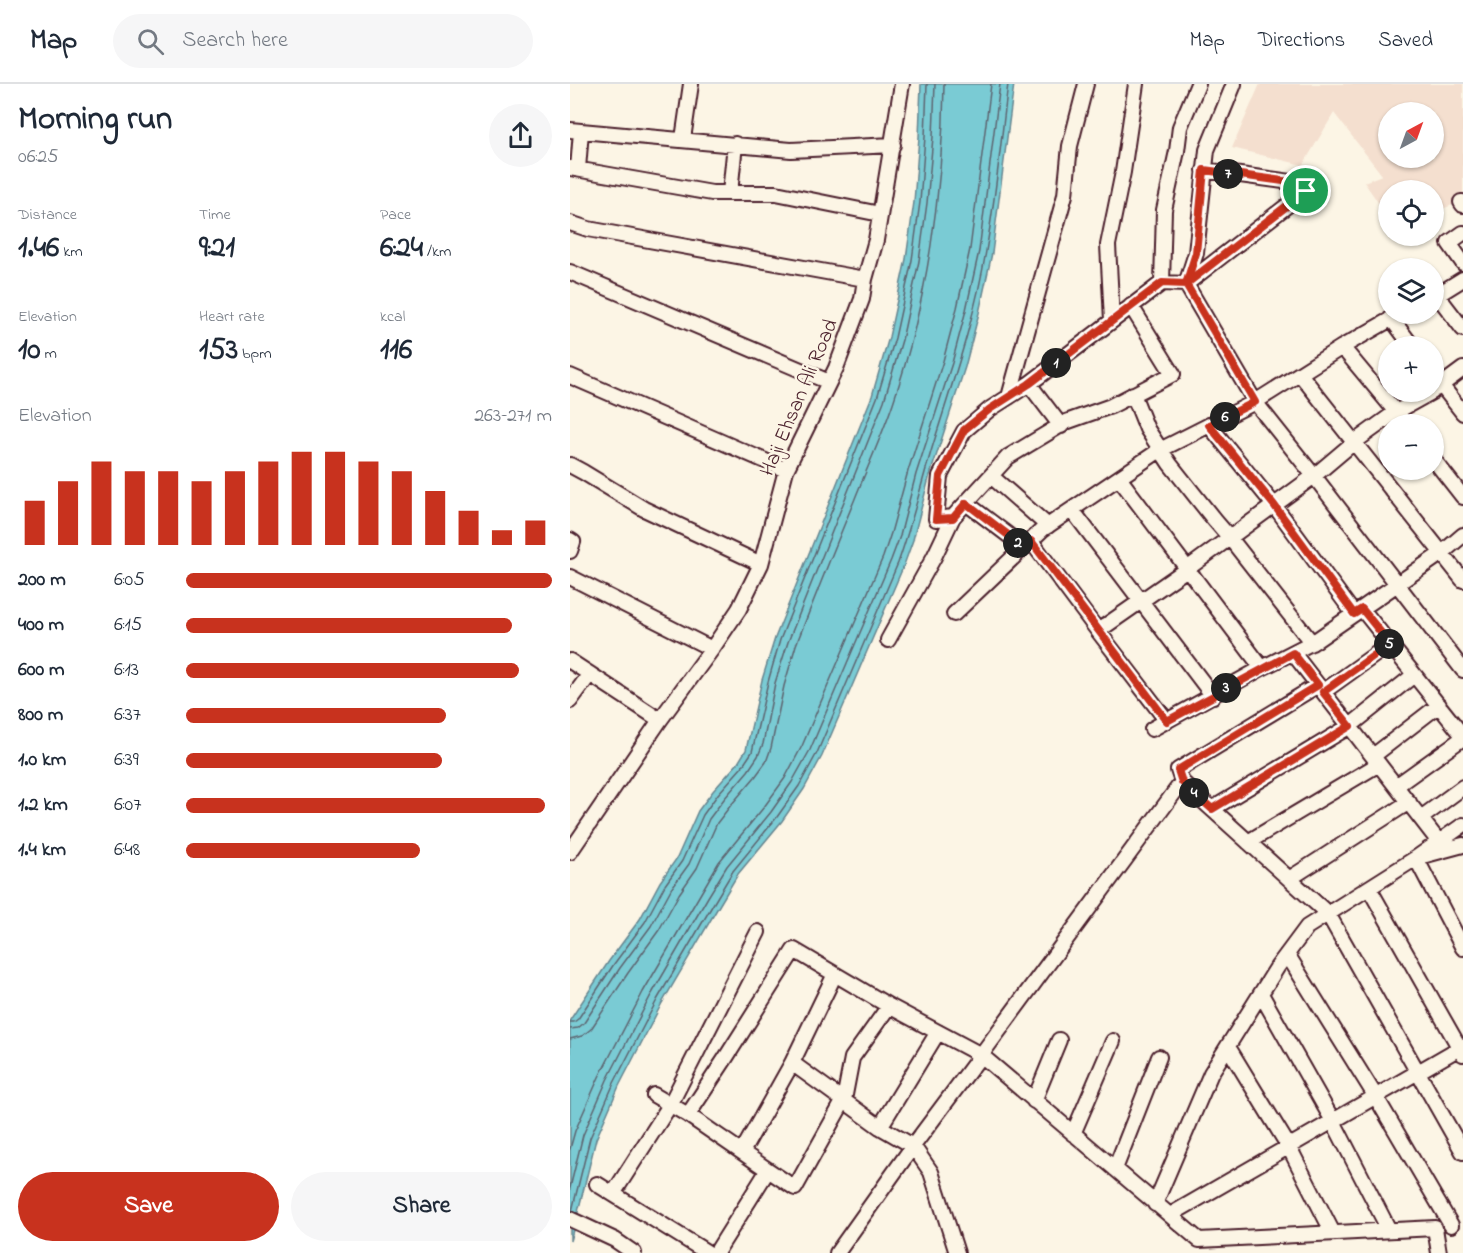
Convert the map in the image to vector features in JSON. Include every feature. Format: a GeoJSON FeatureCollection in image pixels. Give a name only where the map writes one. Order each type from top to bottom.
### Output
{"type":"FeatureCollection","features":[{"type":"Feature","properties":{"kind":"street"},"geometry":{"type":"LineString","coordinates":[[683,139],[691,84]]}},
{"type":"Feature","properties":{"kind":"street","name":"Haji Ehsan Ali Road"},"geometry":{"type":"LineString","coordinates":[[570,852],[660,720],[712,650],[739,609],[760,564],[786,470],[830,382],[862,299],[876,240],[902,84]]}},
{"type":"Feature","properties":{"kind":"street"},"geometry":{"type":"LineString","coordinates":[[1009,397],[1065,195],[1070,146],[1086,84]]}},
{"type":"Feature","properties":{"kind":"street"},"geometry":{"type":"LineString","coordinates":[[1112,320],[1108,245],[1123,172],[1136,84]]}},
{"type":"Feature","properties":{"kind":"street"},"geometry":{"type":"LineString","coordinates":[[1162,283],[1164,210],[1180,127],[1198,84]]}},
{"type":"Feature","properties":{"kind":"street"},"geometry":{"type":"LineString","coordinates":[[1234,84],[1207,150],[1196,253],[1186,284],[1255,402],[1397,585],[1457,652],[1463,670]]}},
{"type":"Feature","properties":{"kind":"street"},"geometry":{"type":"LineString","coordinates":[[880,214],[776,193],[712,193],[574,169],[575,130],[791,150],[893,145]]}},
{"type":"Feature","properties":{"kind":"street"},"geometry":{"type":"LineString","coordinates":[[730,193],[735,144]]}},
{"type":"Feature","properties":{"kind":"street"},"geometry":{"type":"LineString","coordinates":[[953,518],[936,519],[940,476],[964,430],[990,409],[1029,384],[1162,283],[1186,284],[1306,191],[1308,187],[1305,184],[1204,170]]}},
{"type":"Feature","properties":{"kind":"street"},"geometry":{"type":"LineString","coordinates":[[570,223],[588,229],[865,279]]}},
{"type":"Feature","properties":{"kind":"street"},"geometry":{"type":"LineString","coordinates":[[1463,233],[1449,243],[1463,263]]}},
{"type":"Feature","properties":{"kind":"street"},"geometry":{"type":"LineString","coordinates":[[570,272],[830,382]]}},
{"type":"Feature","properties":{"kind":"street"},"geometry":{"type":"LineString","coordinates":[[1444,291],[1463,279]]}},
{"type":"Feature","properties":{"kind":"street"},"geometry":{"type":"LineString","coordinates":[[888,640],[953,518],[1008,457],[1066,422],[1112,406],[1173,374],[1131,306]]}},
{"type":"Feature","properties":{"kind":"street"},"geometry":{"type":"LineString","coordinates":[[1444,306],[1463,329]]}},
{"type":"Feature","properties":{"kind":"street"},"geometry":{"type":"LineString","coordinates":[[954,614],[1048,526],[1160,450],[1255,402],[1382,324]]}},
{"type":"Feature","properties":{"kind":"street"},"geometry":{"type":"LineString","coordinates":[[1342,347],[1396,412]]}},
{"type":"Feature","properties":{"kind":"street"},"geometry":{"type":"LineString","coordinates":[[1444,381],[1463,369]]}},
{"type":"Feature","properties":{"kind":"street"},"geometry":{"type":"LineString","coordinates":[[1300,374],[1463,580]]}},
{"type":"Feature","properties":{"kind":"street"},"geometry":{"type":"LineString","coordinates":[[573,383],[786,470]]}},
{"type":"Feature","properties":{"kind":"street"},"geometry":{"type":"LineString","coordinates":[[1029,384],[1061,426]]}},
{"type":"Feature","properties":{"kind":"street"},"geometry":{"type":"LineString","coordinates":[[1133,394],[1147,429],[1160,450],[1312,643]]}},
{"type":"Feature","properties":{"kind":"street"},"geometry":{"type":"LineString","coordinates":[[1444,395],[1463,413]]}},
{"type":"Feature","properties":{"kind":"street"},"geometry":{"type":"LineString","coordinates":[[1098,631],[1230,538],[1314,476],[1353,443],[1411,402]]}},
{"type":"Feature","properties":{"kind":"street"},"geometry":{"type":"LineString","coordinates":[[1209,425],[1358,611],[1390,644],[1463,737],[1396,786]]}},
{"type":"Feature","properties":{"kind":"street"},"geometry":{"type":"LineString","coordinates":[[570,465],[644,509],[760,564]]}},
{"type":"Feature","properties":{"kind":"street"},"geometry":{"type":"LineString","coordinates":[[1444,473],[1463,497]]}},
{"type":"Feature","properties":{"kind":"street"},"geometry":{"type":"LineString","coordinates":[[991,476],[1048,526]]}},
{"type":"Feature","properties":{"kind":"street"},"geometry":{"type":"LineString","coordinates":[[1119,478],[1262,668]]}},
{"type":"Feature","properties":{"kind":"street"},"geometry":{"type":"LineString","coordinates":[[966,503],[1028,544],[1167,721]]}},
{"type":"Feature","properties":{"kind":"street"},"geometry":{"type":"LineString","coordinates":[[1072,510],[1213,696]]}},
{"type":"Feature","properties":{"kind":"street"},"geometry":{"type":"LineString","coordinates":[[1152,729],[1312,643],[1442,554],[1463,535]]}},
{"type":"Feature","properties":{"kind":"street"},"geometry":{"type":"LineString","coordinates":[[570,540],[573,542],[570,551]]}},
{"type":"Feature","properties":{"kind":"street"},"geometry":{"type":"LineString","coordinates":[[570,577],[712,650]]}},
{"type":"Feature","properties":{"kind":"street"},"geometry":{"type":"LineString","coordinates":[[1390,644],[1321,688],[1178,770],[1182,782],[1328,914],[1463,1152]]}},
{"type":"Feature","properties":{"kind":"street"},"geometry":{"type":"LineString","coordinates":[[1293,653],[1439,842]]}},
{"type":"Feature","properties":{"kind":"street"},"geometry":{"type":"LineString","coordinates":[[570,661],[660,720]]}},
{"type":"Feature","properties":{"kind":"street"},"geometry":{"type":"LineString","coordinates":[[570,701],[590,674]]}},
{"type":"Feature","properties":{"kind":"street"},"geometry":{"type":"LineString","coordinates":[[1212,809],[1350,726],[1414,675]]}},
{"type":"Feature","properties":{"kind":"street"},"geometry":{"type":"LineString","coordinates":[[1248,842],[1376,760],[1439,705]]}},
{"type":"Feature","properties":{"kind":"street"},"geometry":{"type":"LineString","coordinates":[[837,1253],[913,1146],[1182,782]]}},
{"type":"Feature","properties":{"kind":"street"},"geometry":{"type":"LineString","coordinates":[[1421,818],[1463,787]]}},
{"type":"Feature","properties":{"kind":"street"},"geometry":{"type":"LineString","coordinates":[[1289,879],[1409,802]]}},
{"type":"Feature","properties":{"kind":"street"},"geometry":{"type":"LineString","coordinates":[[1155,1203],[1211,1073],[1287,954],[1307,927],[1416,858],[1463,825]]}},
{"type":"Feature","properties":{"kind":"street"},"geometry":{"type":"LineString","coordinates":[[1416,858],[1463,845]]}},
{"type":"Feature","properties":{"kind":"street"},"geometry":{"type":"LineString","coordinates":[[1416,858],[1463,948]]}},
{"type":"Feature","properties":{"kind":"street"},"geometry":{"type":"LineString","coordinates":[[1170,1215],[1418,1072],[1462,1050],[1369,888]]}},
{"type":"Feature","properties":{"kind":"street"},"geometry":{"type":"LineString","coordinates":[[613,1194],[670,1105],[758,932]]}},
{"type":"Feature","properties":{"kind":"street"},"geometry":{"type":"LineString","coordinates":[[688,1115],[794,950],[889,1006],[981,1055],[1199,1240],[1435,1228],[1457,1224],[1287,954]]}},
{"type":"Feature","properties":{"kind":"street"},"geometry":{"type":"LineString","coordinates":[[742,1152],[792,1063],[835,974]]}},
{"type":"Feature","properties":{"kind":"street"},"geometry":{"type":"LineString","coordinates":[[1261,994],[1333,1121],[1389,1230]]}},
{"type":"Feature","properties":{"kind":"street"},"geometry":{"type":"LineString","coordinates":[[654,1095],[688,1115],[795,1188],[844,1100],[852,1058],[889,1006]]}},
{"type":"Feature","properties":{"kind":"street"},"geometry":{"type":"LineString","coordinates":[[880,1127],[938,1032]]}},
{"type":"Feature","properties":{"kind":"street"},"geometry":{"type":"LineString","coordinates":[[1034,1101],[1059,1040]]}},
{"type":"Feature","properties":{"kind":"street"},"geometry":{"type":"LineString","coordinates":[[1073,1134],[1113,1041]]}},
{"type":"Feature","properties":{"kind":"street"},"geometry":{"type":"LineString","coordinates":[[1228,1047],[1289,1147],[1333,1233]]}},
{"type":"Feature","properties":{"kind":"street"},"geometry":{"type":"LineString","coordinates":[[1115,1169],[1159,1057]]}},
{"type":"Feature","properties":{"kind":"street"},"geometry":{"type":"LineString","coordinates":[[792,1063],[880,1127],[913,1146],[931,1172],[957,1253]]}},
{"type":"Feature","properties":{"kind":"street"},"geometry":{"type":"LineString","coordinates":[[716,1253],[768,1170]]}},
{"type":"Feature","properties":{"kind":"street"},"geometry":{"type":"LineString","coordinates":[[597,1184],[708,1253]]}},
{"type":"Feature","properties":{"kind":"street"},"geometry":{"type":"LineString","coordinates":[[570,1219],[615,1240],[634,1253]]}},
{"type":"Feature","properties":{"kind":"street"},"geometry":{"type":"LineString","coordinates":[[1435,1228],[1439,1253]]}},
{"type":"Feature","properties":{"kind":"shaded area"},"geometry":{"type":"Polygon","coordinates":[[[1260,84],[1463,84],[1463,201],[1444,208],[1444,180],[1378,180],[1378,202],[1364,182],[1382,175],[1334,113],[1303,165],[1232,148],[1260,84]]]}},
{"type":"Feature","properties":{"kind":"water"},"geometry":{"type":"Polygon","coordinates":[[[921,84],[1014,84],[992,253],[979,313],[965,367],[929,478],[913,540],[822,756],[804,789],[782,821],[738,874],[662,1003],[619,1086],[596,1139],[570,1241],[570,1020],[640,919],[660,882],[677,858],[698,811],[746,750],[762,680],[775,638],[872,396],[889,337],[906,259],[914,202],[921,84]]]}},
{"type":"Feature","properties":{"kind":"route"},"geometry":{"type":"LineString","coordinates":[[1306,191],[1186,284],[1162,283],[1029,384],[990,409],[964,430],[940,476],[936,519],[953,518],[966,503],[1024,547],[1031,541],[1167,721],[1293,653],[1318,685],[1178,770],[1182,782],[1212,809],[1350,726],[1323,692],[1390,644],[1362,609],[1354,614],[1274,505],[1209,425],[1255,402],[1186,284],[1196,253],[1204,170],[1305,184],[1308,187],[1306,191]]}}]}
